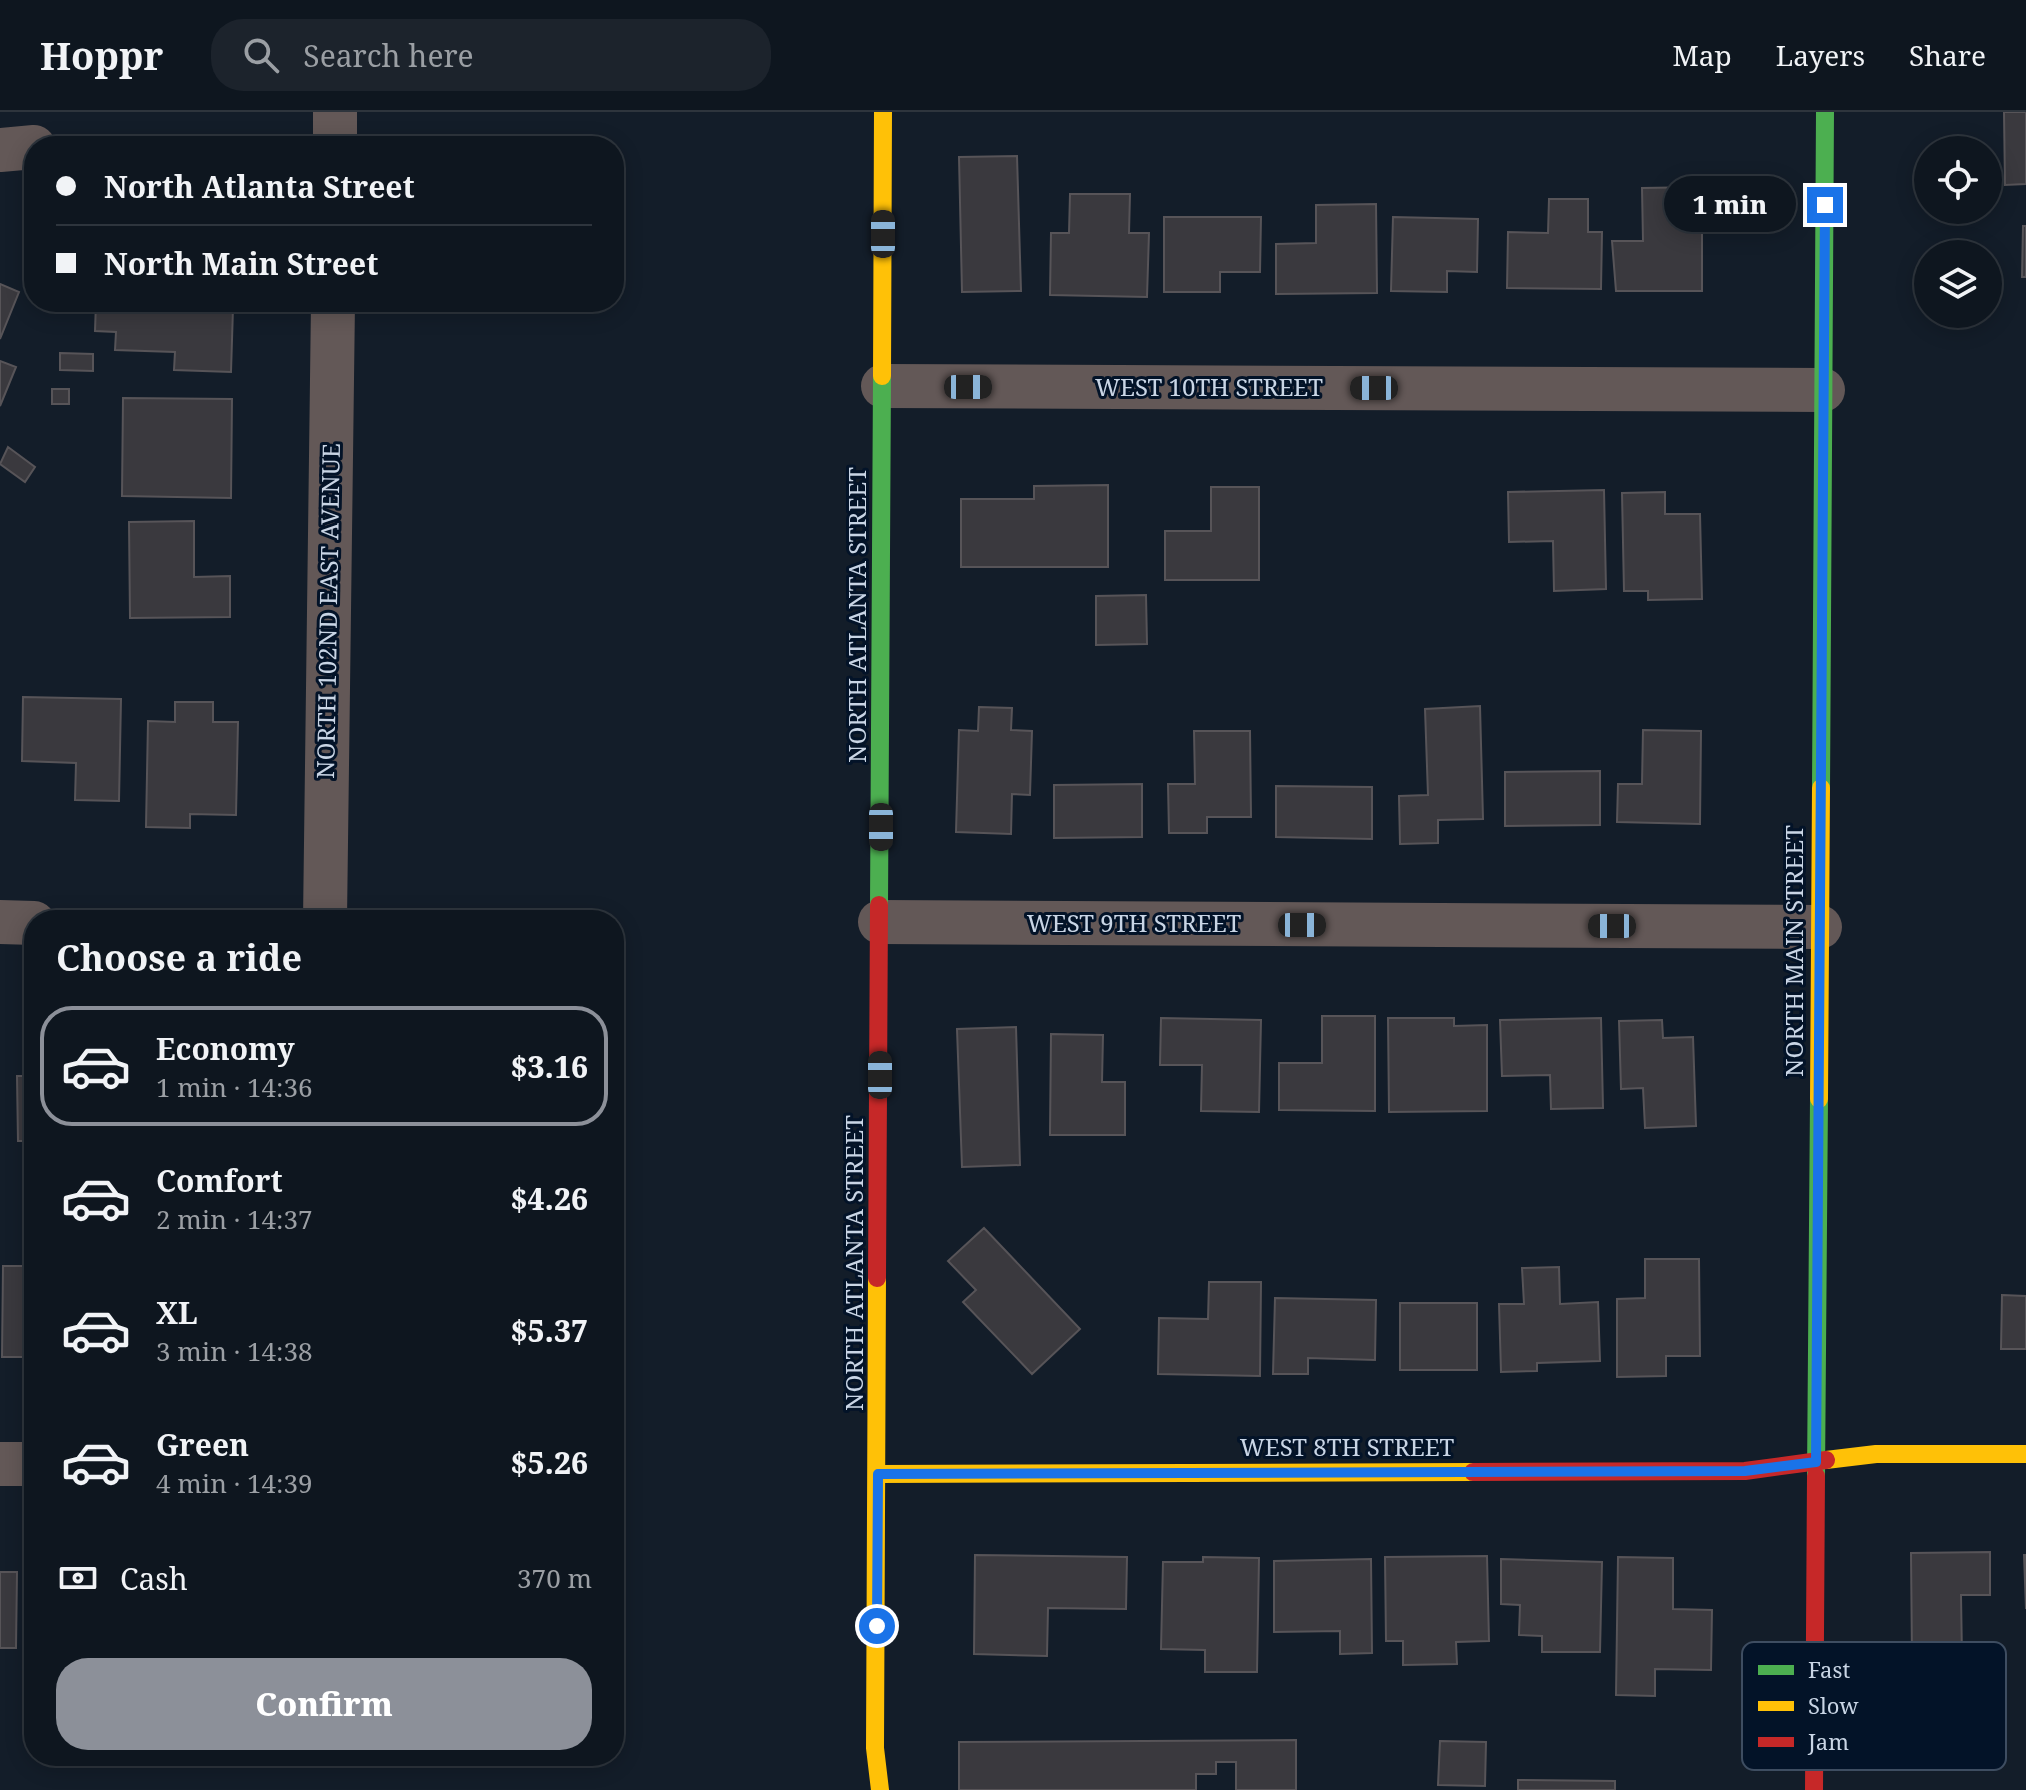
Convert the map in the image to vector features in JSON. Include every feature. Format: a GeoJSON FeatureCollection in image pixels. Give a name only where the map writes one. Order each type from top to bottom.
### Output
{"type":"FeatureCollection","features":[{"type":"Feature","properties":{"kind":"street"},"geometry":{"type":"LineString","coordinates":[[335,112],[335,136]]}},
{"type":"Feature","properties":{"kind":"street","name":"NORTH ATLANTA STREET"},"geometry":{"type":"LineString","coordinates":[[880,1790],[875,1748],[883,112]]}},
{"type":"Feature","properties":{"kind":"street","name":"NORTH MAIN STREET"},"geometry":{"type":"LineString","coordinates":[[1815,1642],[1825,112]]}},
{"type":"Feature","properties":{"kind":"street"},"geometry":{"type":"LineString","coordinates":[[0,150],[24,148]]}},
{"type":"Feature","properties":{"kind":"street","name":"NORTH 102ND EAST AVENUE"},"geometry":{"type":"LineString","coordinates":[[325,910],[333,312]]}},
{"type":"Feature","properties":{"kind":"street","name":"WEST 10TH STREET"},"geometry":{"type":"LineString","coordinates":[[883,386],[1823,390]]}},
{"type":"Feature","properties":{"kind":"street"},"geometry":{"type":"LineString","coordinates":[[0,922],[24,923]]}},
{"type":"Feature","properties":{"kind":"street","name":"WEST 9TH STREET"},"geometry":{"type":"LineString","coordinates":[[880,922],[1820,927]]}},
{"type":"Feature","properties":{"kind":"street","name":"WEST 8TH STREET"},"geometry":{"type":"LineString","coordinates":[[878,1474],[1745,1471],[1876,1454],[2026,1454]]}},
{"type":"Feature","properties":{"kind":"street"},"geometry":{"type":"LineString","coordinates":[[0,1464],[24,1464]]}},
{"type":"Feature","properties":{"kind":"street","name":"NORTH MAIN STREET"},"geometry":{"type":"LineString","coordinates":[[1814,1770],[1814,1790]]}},
{"type":"Feature","properties":{"kind":"building"},"geometry":{"type":"Polygon","coordinates":[[[2004,112],[2026,112],[2026,184],[2005,185],[2004,112]]]}},
{"type":"Feature","properties":{"kind":"building"},"geometry":{"type":"Polygon","coordinates":[[[1017,156],[1021,291],[962,292],[959,157],[1017,156]]]}},
{"type":"Feature","properties":{"kind":"building"},"geometry":{"type":"Polygon","coordinates":[[[1702,187],[1702,291],[1616,291],[1612,241],[1643,241],[1642,188],[1702,187]]]}},
{"type":"Feature","properties":{"kind":"building"},"geometry":{"type":"Polygon","coordinates":[[[1070,194],[1130,194],[1129,233],[1149,233],[1147,297],[1050,295],[1051,233],[1069,233],[1070,194]]]}},
{"type":"Feature","properties":{"kind":"building"},"geometry":{"type":"Polygon","coordinates":[[[1549,199],[1588,199],[1588,232],[1602,232],[1601,289],[1507,288],[1508,232],[1548,233],[1549,199]]]}},
{"type":"Feature","properties":{"kind":"building"},"geometry":{"type":"Polygon","coordinates":[[[1376,204],[1377,293],[1276,294],[1276,244],[1316,243],[1316,205],[1376,204]]]}},
{"type":"Feature","properties":{"kind":"building"},"geometry":{"type":"Polygon","coordinates":[[[1164,217],[1261,217],[1260,272],[1220,272],[1220,292],[1164,292],[1164,217]]]}},
{"type":"Feature","properties":{"kind":"building"},"geometry":{"type":"Polygon","coordinates":[[[1393,217],[1478,219],[1477,272],[1447,271],[1447,292],[1391,291],[1393,217]]]}},
{"type":"Feature","properties":{"kind":"building"},"geometry":{"type":"Polygon","coordinates":[[[2023,226],[2026,226],[2026,277],[2022,277],[2023,226]]]}},
{"type":"Feature","properties":{"kind":"building"},"geometry":{"type":"Polygon","coordinates":[[[0,284],[19,292],[0,339],[0,284]]]}},
{"type":"Feature","properties":{"kind":"building"},"geometry":{"type":"Polygon","coordinates":[[[96,312],[233,312],[231,372],[174,370],[175,352],[115,350],[116,332],[95,331],[96,312]]]}},
{"type":"Feature","properties":{"kind":"building"},"geometry":{"type":"Polygon","coordinates":[[[60,353],[93,354],[93,371],[60,370],[60,353]]]}},
{"type":"Feature","properties":{"kind":"building"},"geometry":{"type":"Polygon","coordinates":[[[0,361],[16,367],[0,406],[0,361]]]}},
{"type":"Feature","properties":{"kind":"building"},"geometry":{"type":"Polygon","coordinates":[[[52,389],[69,389],[69,404],[52,404],[52,389]]]}},
{"type":"Feature","properties":{"kind":"building"},"geometry":{"type":"Polygon","coordinates":[[[123,398],[232,399],[231,498],[122,496],[123,398]]]}},
{"type":"Feature","properties":{"kind":"building"},"geometry":{"type":"Polygon","coordinates":[[[8,447],[35,467],[25,482],[0,464],[8,447]]]}},
{"type":"Feature","properties":{"kind":"building"},"geometry":{"type":"Polygon","coordinates":[[[1108,485],[1108,567],[961,567],[961,499],[1034,499],[1034,486],[1108,485]]]}},
{"type":"Feature","properties":{"kind":"building"},"geometry":{"type":"Polygon","coordinates":[[[1211,487],[1259,487],[1259,580],[1165,580],[1165,531],[1211,531],[1211,487]]]}},
{"type":"Feature","properties":{"kind":"building"},"geometry":{"type":"Polygon","coordinates":[[[1604,490],[1606,589],[1554,591],[1553,541],[1509,542],[1508,492],[1604,490]]]}},
{"type":"Feature","properties":{"kind":"building"},"geometry":{"type":"Polygon","coordinates":[[[1665,492],[1665,514],[1700,514],[1702,599],[1648,600],[1648,591],[1624,591],[1622,493],[1665,492]]]}},
{"type":"Feature","properties":{"kind":"building"},"geometry":{"type":"Polygon","coordinates":[[[194,521],[194,577],[230,576],[230,617],[130,618],[129,522],[194,521]]]}},
{"type":"Feature","properties":{"kind":"building"},"geometry":{"type":"Polygon","coordinates":[[[1146,595],[1147,644],[1096,645],[1096,596],[1146,595]]]}},
{"type":"Feature","properties":{"kind":"building"},"geometry":{"type":"Polygon","coordinates":[[[23,697],[121,699],[119,801],[75,800],[76,763],[22,761],[23,697]]]}},
{"type":"Feature","properties":{"kind":"building"},"geometry":{"type":"Polygon","coordinates":[[[175,702],[213,702],[213,722],[238,722],[236,815],[190,814],[190,828],[146,827],[148,721],[175,722],[175,702]]]}},
{"type":"Feature","properties":{"kind":"building"},"geometry":{"type":"Polygon","coordinates":[[[1480,706],[1483,819],[1438,820],[1438,843],[1400,844],[1399,796],[1428,795],[1425,709],[1480,706]]]}},
{"type":"Feature","properties":{"kind":"building"},"geometry":{"type":"Polygon","coordinates":[[[979,707],[1012,708],[1011,730],[1032,731],[1030,795],[1012,794],[1011,834],[956,832],[959,730],[978,731],[979,707]]]}},
{"type":"Feature","properties":{"kind":"building"},"geometry":{"type":"Polygon","coordinates":[[[1643,730],[1701,731],[1700,824],[1617,822],[1618,784],[1642,784],[1643,730]]]}},
{"type":"Feature","properties":{"kind":"building"},"geometry":{"type":"Polygon","coordinates":[[[1194,731],[1250,731],[1251,817],[1207,817],[1207,833],[1169,833],[1168,784],[1195,784],[1194,731]]]}},
{"type":"Feature","properties":{"kind":"building"},"geometry":{"type":"Polygon","coordinates":[[[1600,771],[1600,825],[1505,826],[1505,772],[1600,771]]]}},
{"type":"Feature","properties":{"kind":"building"},"geometry":{"type":"Polygon","coordinates":[[[1142,784],[1142,837],[1054,838],[1054,785],[1142,784]]]}},
{"type":"Feature","properties":{"kind":"building"},"geometry":{"type":"Polygon","coordinates":[[[1276,786],[1372,787],[1372,839],[1276,837],[1276,786]]]}},
{"type":"Feature","properties":{"kind":"building"},"geometry":{"type":"Polygon","coordinates":[[[1322,1016],[1375,1016],[1375,1111],[1279,1110],[1279,1063],[1322,1063],[1322,1016]]]}},
{"type":"Feature","properties":{"kind":"building"},"geometry":{"type":"Polygon","coordinates":[[[1161,1018],[1261,1020],[1259,1112],[1201,1111],[1202,1065],[1160,1065],[1161,1018]]]}},
{"type":"Feature","properties":{"kind":"building"},"geometry":{"type":"Polygon","coordinates":[[[1388,1018],[1454,1018],[1454,1026],[1487,1025],[1487,1111],[1389,1112],[1388,1018]]]}},
{"type":"Feature","properties":{"kind":"building"},"geometry":{"type":"Polygon","coordinates":[[[1601,1018],[1603,1108],[1551,1109],[1550,1075],[1502,1076],[1500,1020],[1601,1018]]]}},
{"type":"Feature","properties":{"kind":"building"},"geometry":{"type":"Polygon","coordinates":[[[1662,1020],[1663,1038],[1693,1037],[1696,1126],[1645,1128],[1643,1088],[1621,1089],[1619,1021],[1662,1020]]]}},
{"type":"Feature","properties":{"kind":"building"},"geometry":{"type":"Polygon","coordinates":[[[1016,1027],[1020,1165],[962,1167],[957,1029],[1016,1027]]]}},
{"type":"Feature","properties":{"kind":"building"},"geometry":{"type":"Polygon","coordinates":[[[1051,1034],[1103,1035],[1102,1082],[1125,1082],[1125,1135],[1050,1135],[1051,1034]]]}},
{"type":"Feature","properties":{"kind":"building"},"geometry":{"type":"Polygon","coordinates":[[[17,1076],[24,1076],[24,1141],[18,1141],[17,1076]]]}},
{"type":"Feature","properties":{"kind":"building"},"geometry":{"type":"Polygon","coordinates":[[[984,1228],[1080,1329],[1032,1374],[963,1302],[976,1290],[948,1261],[984,1228]]]}},
{"type":"Feature","properties":{"kind":"building"},"geometry":{"type":"Polygon","coordinates":[[[1645,1259],[1699,1259],[1700,1356],[1666,1356],[1666,1376],[1617,1377],[1617,1299],[1645,1298],[1645,1259]]]}},
{"type":"Feature","properties":{"kind":"building"},"geometry":{"type":"Polygon","coordinates":[[[3,1266],[24,1266],[24,1357],[2,1357],[3,1266]]]}},
{"type":"Feature","properties":{"kind":"building"},"geometry":{"type":"Polygon","coordinates":[[[1559,1267],[1560,1304],[1598,1302],[1600,1361],[1537,1363],[1537,1371],[1501,1372],[1499,1304],[1524,1304],[1522,1268],[1559,1267]]]}},
{"type":"Feature","properties":{"kind":"building"},"geometry":{"type":"Polygon","coordinates":[[[1209,1282],[1261,1282],[1260,1376],[1158,1374],[1159,1318],[1208,1319],[1209,1282]]]}},
{"type":"Feature","properties":{"kind":"building"},"geometry":{"type":"Polygon","coordinates":[[[2002,1295],[2026,1296],[2026,1349],[2001,1349],[2002,1295]]]}},
{"type":"Feature","properties":{"kind":"building"},"geometry":{"type":"Polygon","coordinates":[[[1275,1298],[1376,1300],[1375,1360],[1308,1358],[1308,1374],[1273,1374],[1275,1298]]]}},
{"type":"Feature","properties":{"kind":"building"},"geometry":{"type":"Polygon","coordinates":[[[1400,1303],[1477,1303],[1477,1370],[1400,1370],[1400,1303]]]}},
{"type":"Feature","properties":{"kind":"building"},"geometry":{"type":"Polygon","coordinates":[[[1990,1552],[1990,1595],[1961,1595],[1962,1642],[1912,1642],[1911,1553],[1990,1552]]]}},
{"type":"Feature","properties":{"kind":"building"},"geometry":{"type":"Polygon","coordinates":[[[975,1555],[1127,1557],[1126,1609],[1048,1608],[1047,1656],[974,1654],[975,1555]]]}},
{"type":"Feature","properties":{"kind":"building"},"geometry":{"type":"Polygon","coordinates":[[[2024,1555],[2026,1555],[2026,1609],[2024,1555]]]}},
{"type":"Feature","properties":{"kind":"building"},"geometry":{"type":"Polygon","coordinates":[[[1487,1556],[1489,1641],[1456,1642],[1457,1664],[1403,1665],[1403,1641],[1386,1641],[1385,1557],[1487,1556]]]}},
{"type":"Feature","properties":{"kind":"building"},"geometry":{"type":"Polygon","coordinates":[[[1203,1557],[1259,1558],[1257,1672],[1205,1672],[1205,1650],[1161,1649],[1163,1562],[1203,1562],[1203,1557]]]}},
{"type":"Feature","properties":{"kind":"building"},"geometry":{"type":"Polygon","coordinates":[[[1618,1557],[1673,1558],[1673,1609],[1712,1610],[1711,1670],[1655,1669],[1655,1696],[1616,1695],[1618,1557]]]}},
{"type":"Feature","properties":{"kind":"building"},"geometry":{"type":"Polygon","coordinates":[[[1371,1559],[1372,1653],[1340,1654],[1340,1631],[1274,1632],[1274,1561],[1371,1559]]]}},
{"type":"Feature","properties":{"kind":"building"},"geometry":{"type":"Polygon","coordinates":[[[1501,1559],[1602,1562],[1600,1652],[1542,1652],[1542,1636],[1519,1635],[1520,1605],[1501,1604],[1501,1559]]]}},
{"type":"Feature","properties":{"kind":"building"},"geometry":{"type":"Polygon","coordinates":[[[0,1572],[17,1572],[16,1648],[0,1648],[0,1572]]]}},
{"type":"Feature","properties":{"kind":"building"},"geometry":{"type":"Polygon","coordinates":[[[1296,1740],[1296,1790],[1236,1790],[1236,1762],[1216,1762],[1216,1774],[1196,1774],[1196,1790],[959,1790],[959,1742],[1296,1740]]]}},
{"type":"Feature","properties":{"kind":"building"},"geometry":{"type":"Polygon","coordinates":[[[1440,1741],[1486,1742],[1485,1786],[1438,1785],[1440,1741]]]}},
{"type":"Feature","properties":{"kind":"building"},"geometry":{"type":"Polygon","coordinates":[[[1518,1780],[1615,1781],[1615,1790],[1518,1790],[1518,1780]]]}},
{"type":"Feature","properties":{"kind":"traffic: fast"},"geometry":{"type":"LineString","coordinates":[[1821,788],[1825,112]]}},
{"type":"Feature","properties":{"kind":"traffic: fast"},"geometry":{"type":"LineString","coordinates":[[879,905],[882,376]]}},
{"type":"Feature","properties":{"kind":"traffic: fast"},"geometry":{"type":"LineString","coordinates":[[1816,1476],[1819,1099]]}},
{"type":"Feature","properties":{"kind":"traffic: slow"},"geometry":{"type":"LineString","coordinates":[[882,376],[883,112]]}},
{"type":"Feature","properties":{"kind":"traffic: slow"},"geometry":{"type":"LineString","coordinates":[[1819,1099],[1821,788]]}},
{"type":"Feature","properties":{"kind":"traffic: slow"},"geometry":{"type":"LineString","coordinates":[[877,1278],[875,1748],[880,1790]]}},
{"type":"Feature","properties":{"kind":"traffic: slow"},"geometry":{"type":"LineString","coordinates":[[1826,1460],[1876,1454],[2026,1454]]}},
{"type":"Feature","properties":{"kind":"traffic: slow"},"geometry":{"type":"LineString","coordinates":[[878,1474],[1473,1472]]}},
{"type":"Feature","properties":{"kind":"traffic: jam"},"geometry":{"type":"LineString","coordinates":[[877,1278],[879,905]]}},
{"type":"Feature","properties":{"kind":"traffic: jam"},"geometry":{"type":"LineString","coordinates":[[1473,1472],[1745,1471],[1826,1460]]}},
{"type":"Feature","properties":{"kind":"traffic: jam"},"geometry":{"type":"LineString","coordinates":[[1815,1642],[1816,1476]]}},
{"type":"Feature","properties":{"kind":"traffic: jam"},"geometry":{"type":"LineString","coordinates":[[1814,1770],[1814,1790]]}},
{"type":"Feature","properties":{"kind":"route"},"geometry":{"type":"LineString","coordinates":[[877,1626],[878,1474],[1745,1471],[1816,1462],[1825,205]]}}]}
